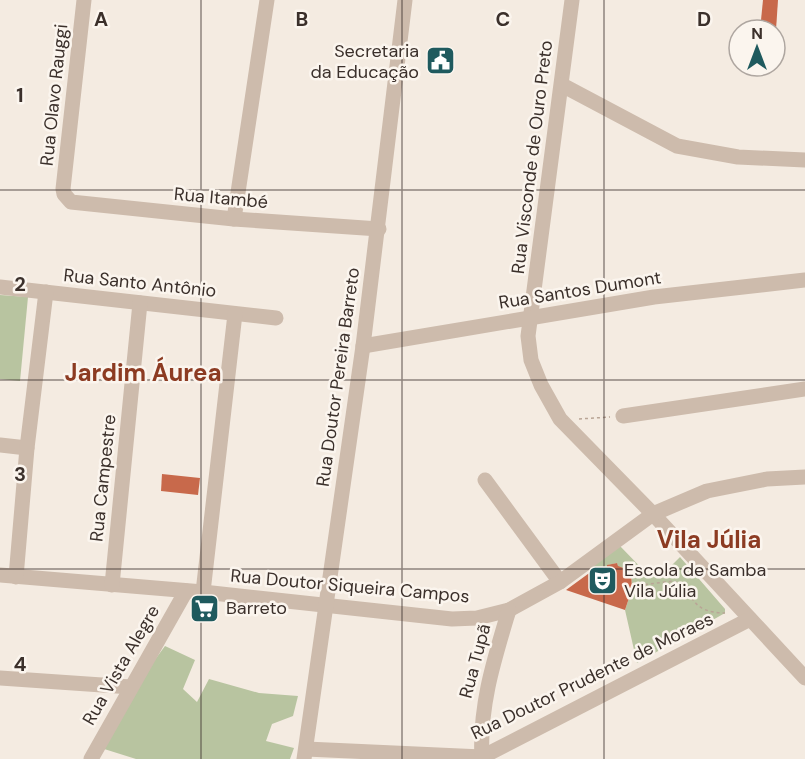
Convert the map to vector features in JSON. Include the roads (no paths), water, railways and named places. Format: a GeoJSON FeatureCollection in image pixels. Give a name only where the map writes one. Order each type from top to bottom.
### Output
{"type":"FeatureCollection","features":[{"type":"Feature","properties":{"kind":"street","name":"Rua Olavo Rauggi"},"geometry":{"type":"LineString","coordinates":[[64,194],[84,0]]}},
{"type":"Feature","properties":{"kind":"street"},"geometry":{"type":"LineString","coordinates":[[234,219],[267,0]]}},
{"type":"Feature","properties":{"kind":"street","name":"Rua Doutor Pereira Barreto"},"geometry":{"type":"LineString","coordinates":[[305,754],[379,229],[405,0]]}},
{"type":"Feature","properties":{"kind":"street","name":"Rua Visconde de Ouro Preto"},"geometry":{"type":"LineString","coordinates":[[572,0],[528,336],[531,360],[541,385],[560,419],[653,514],[805,678]]}},
{"type":"Feature","properties":{"kind":"street"},"geometry":{"type":"LineString","coordinates":[[562,85],[677,146],[738,157],[805,160]]}},
{"type":"Feature","properties":{"kind":"street","name":"Rua Itambé"},"geometry":{"type":"LineString","coordinates":[[64,194],[78,205],[379,229]]}},
{"type":"Feature","properties":{"kind":"street","name":"Rua Santos Dumont"},"geometry":{"type":"LineString","coordinates":[[363,346],[654,297],[805,280]]}},
{"type":"Feature","properties":{"kind":"street","name":"Rua Santo Antônio"},"geometry":{"type":"LineString","coordinates":[[0,287],[276,318]]}},
{"type":"Feature","properties":{"kind":"street"},"geometry":{"type":"LineString","coordinates":[[16,577],[27,448],[46,292]]}},
{"type":"Feature","properties":{"kind":"street","name":"Rua Campestre"},"geometry":{"type":"LineString","coordinates":[[112,585],[140,303]]}},
{"type":"Feature","properties":{"kind":"street"},"geometry":{"type":"LineString","coordinates":[[203,592],[235,314]]}},
{"type":"Feature","properties":{"kind":"street"},"geometry":{"type":"LineString","coordinates":[[622,416],[805,390]]}},
{"type":"Feature","properties":{"kind":"street"},"geometry":{"type":"LineString","coordinates":[[0,445],[27,448]]}},
{"type":"Feature","properties":{"kind":"street","name":"Rua Doutor Siqueira Campos"},"geometry":{"type":"LineString","coordinates":[[0,575],[203,592],[452,619],[477,618],[509,610],[560,582],[653,514],[707,491],[733,484],[805,477]]}},
{"type":"Feature","properties":{"kind":"street"},"geometry":{"type":"LineString","coordinates":[[485,480],[560,582]]}},
{"type":"Feature","properties":{"kind":"street","name":"Rua Vista Alegre"},"geometry":{"type":"LineString","coordinates":[[91,759],[186,591]]}},
{"type":"Feature","properties":{"kind":"street","name":"Rua Tupã"},"geometry":{"type":"LineString","coordinates":[[482,758],[486,686],[509,610]]}},
{"type":"Feature","properties":{"kind":"street","name":"Rua Doutor Prudente de Moraes"},"geometry":{"type":"LineString","coordinates":[[305,754],[482,758],[750,619]]}},
{"type":"Feature","properties":{"kind":"street"},"geometry":{"type":"LineString","coordinates":[[0,678],[131,687]]}},
{"type":"Feature","properties":{"kind":"place","name":"Secretaria da Educação"},"geometry":{"type":"Point","coordinates":[440,61]}},
{"type":"Feature","properties":{"kind":"place","name":"Escola de Samba Vila Júlia"},"geometry":{"type":"Point","coordinates":[603,580]}},
{"type":"Feature","properties":{"kind":"place","name":"Barreto"},"geometry":{"type":"Point","coordinates":[205,608]}},
{"type":"Feature","properties":{"kind":"district","name":"Jardim Áurea"},"geometry":{"type":"Point","coordinates":[143,372]}},
{"type":"Feature","properties":{"kind":"district","name":"Vila Júlia"},"geometry":{"type":"Point","coordinates":[709,539]}}]}
